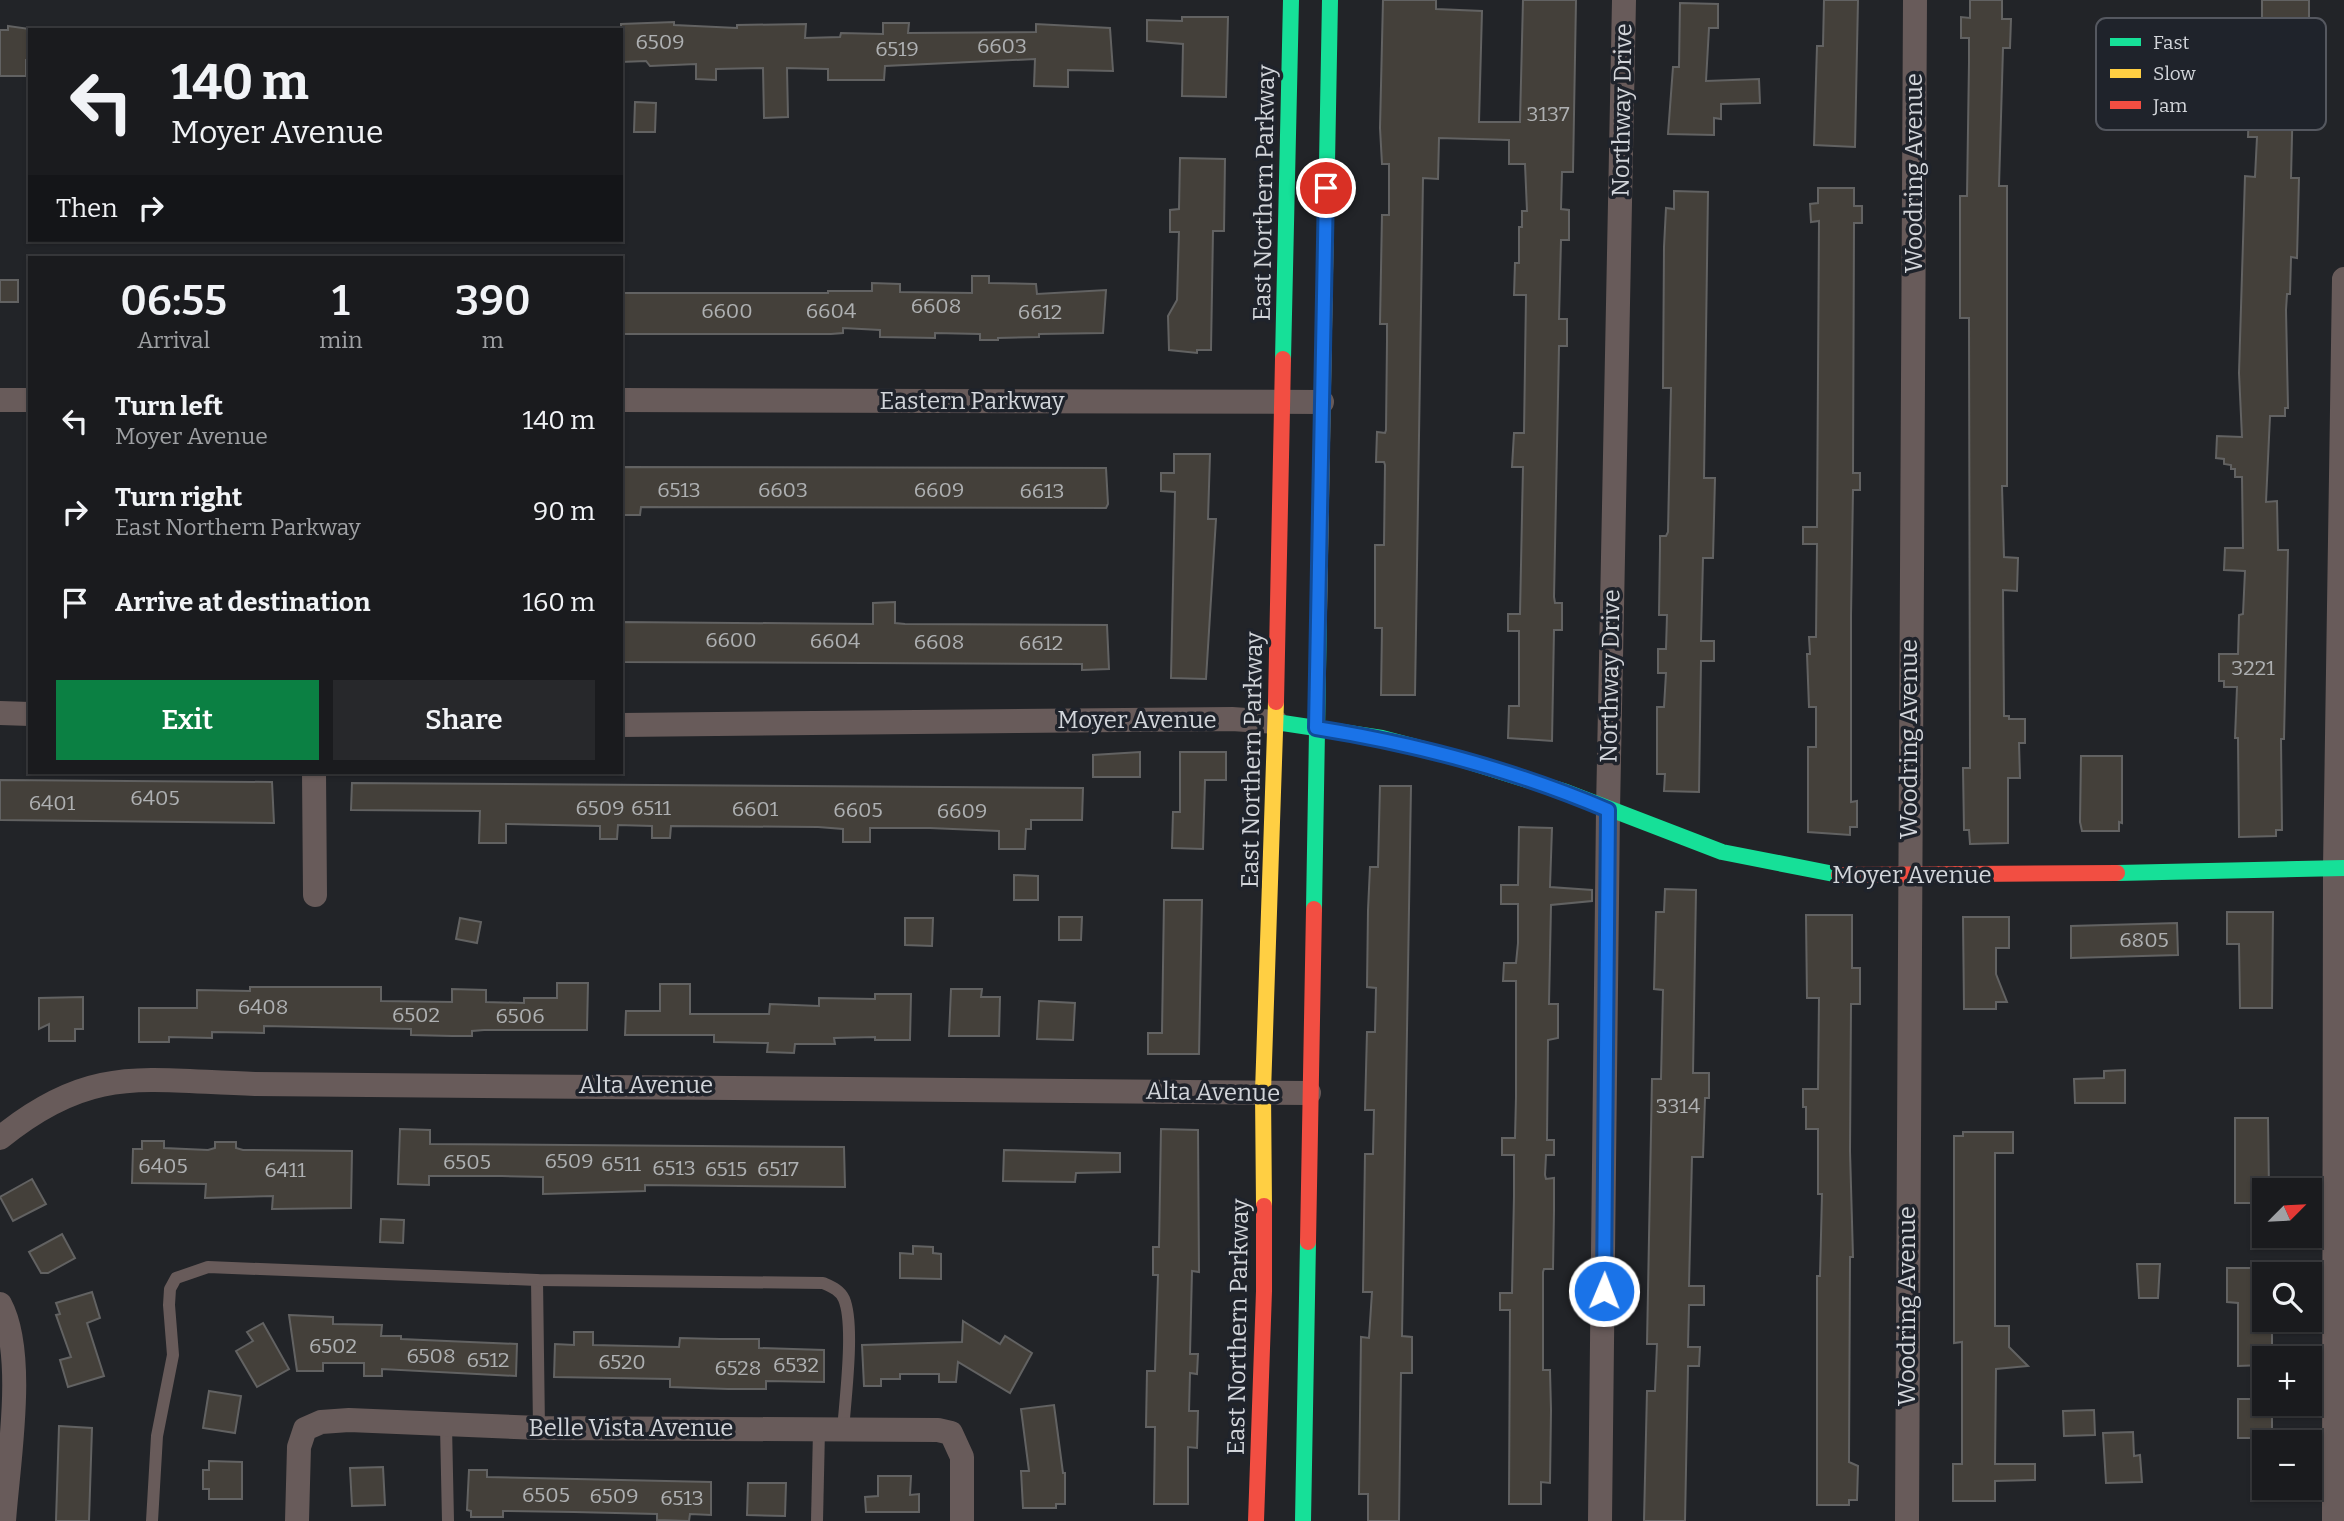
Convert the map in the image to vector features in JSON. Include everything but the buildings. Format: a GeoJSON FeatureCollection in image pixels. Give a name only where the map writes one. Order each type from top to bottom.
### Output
{"type":"FeatureCollection","features":[{"type":"Feature","properties":{"kind":"main road","name":"East Northern Parkway"},"geometry":{"type":"LineString","coordinates":[[1256,1521],[1264,1291],[1263,1092],[1276,722],[1291,0]]}},
{"type":"Feature","properties":{"kind":"main road"},"geometry":{"type":"LineString","coordinates":[[1303,1521],[1308,1093],[1330,0]]}},
{"type":"Feature","properties":{"kind":"main road","name":"Moyer Avenue"},"geometry":{"type":"LineString","coordinates":[[1276,722],[1382,738],[1492,767],[1722,852],[1827,875],[1909,877],[2339,868]]}},
{"type":"Feature","properties":{"kind":"street","name":"Northway Drive"},"geometry":{"type":"LineString","coordinates":[[1600,1521],[1608,810],[1624,0]]}},
{"type":"Feature","properties":{"kind":"street","name":"Woodring Avenue"},"geometry":{"type":"LineString","coordinates":[[1907,1521],[1915,0]]}},
{"type":"Feature","properties":{"kind":"street"},"geometry":{"type":"LineString","coordinates":[[2334,1521],[2344,279]]}},
{"type":"Feature","properties":{"kind":"street"},"geometry":{"type":"LineString","coordinates":[[0,400],[28,400]]}},
{"type":"Feature","properties":{"kind":"street","name":"Eastern Parkway"},"geometry":{"type":"LineString","coordinates":[[623,400],[1322,402]]}},
{"type":"Feature","properties":{"kind":"street"},"geometry":{"type":"LineString","coordinates":[[0,713],[28,714]]}},
{"type":"Feature","properties":{"kind":"street","name":"Moyer Avenue"},"geometry":{"type":"LineString","coordinates":[[623,725],[1218,719],[1276,722]]}},
{"type":"Feature","properties":{"kind":"street"},"geometry":{"type":"LineString","coordinates":[[314,774],[315,895]]}},
{"type":"Feature","properties":{"kind":"street","name":"Alta Avenue"},"geometry":{"type":"LineString","coordinates":[[0,1138],[48,1103],[76,1090],[99,1084],[156,1079],[255,1084],[1308,1093]]}},
{"type":"Feature","properties":{"kind":"street"},"geometry":{"type":"LineString","coordinates":[[0,1304],[7,1317],[13,1358],[4,1521]]}},
{"type":"Feature","properties":{"kind":"street","name":"Belle Vista Avenue"},"geometry":{"type":"LineString","coordinates":[[296,1521],[299,1447],[305,1429],[321,1422],[349,1420],[538,1428],[938,1430],[951,1433],[956,1439],[963,1466],[962,1521]]}},
{"type":"Feature","properties":{"kind":"lane"},"geometry":{"type":"LineString","coordinates":[[152,1521],[157,1436],[173,1355],[170,1289],[176,1278],[208,1267],[537,1280],[823,1283],[837,1289],[847,1308],[848,1350],[843,1431]]}},
{"type":"Feature","properties":{"kind":"lane"},"geometry":{"type":"LineString","coordinates":[[537,1280],[538,1428]]}},
{"type":"Feature","properties":{"kind":"lane"},"geometry":{"type":"LineString","coordinates":[[446,1426],[448,1521]]}},
{"type":"Feature","properties":{"kind":"lane"},"geometry":{"type":"LineString","coordinates":[[817,1521],[819,1430]]}},
{"type":"Feature","properties":{"kind":"traffic: fast"},"geometry":{"type":"LineString","coordinates":[[1283,359],[1291,0]]}},
{"type":"Feature","properties":{"kind":"traffic: fast"},"geometry":{"type":"LineString","coordinates":[[1326,218],[1330,0]]}},
{"type":"Feature","properties":{"kind":"traffic: fast"},"geometry":{"type":"LineString","coordinates":[[1314,909],[1319,612]]}},
{"type":"Feature","properties":{"kind":"traffic: fast"},"geometry":{"type":"LineString","coordinates":[[1276,722],[1382,738],[1454,757],[1566,792],[1722,852],[1839,875]]}},
{"type":"Feature","properties":{"kind":"traffic: fast"},"geometry":{"type":"LineString","coordinates":[[2117,873],[2344,868]]}},
{"type":"Feature","properties":{"kind":"traffic: fast"},"geometry":{"type":"LineString","coordinates":[[1303,1521],[1308,1242]]}},
{"type":"Feature","properties":{"kind":"traffic: slow"},"geometry":{"type":"LineString","coordinates":[[1319,612],[1326,218]]}},
{"type":"Feature","properties":{"kind":"traffic: slow"},"geometry":{"type":"LineString","coordinates":[[1264,1206],[1263,1092],[1276,702]]}},
{"type":"Feature","properties":{"kind":"traffic: jam"},"geometry":{"type":"LineString","coordinates":[[1276,702],[1283,359]]}},
{"type":"Feature","properties":{"kind":"traffic: jam"},"geometry":{"type":"LineString","coordinates":[[1839,875],[2117,873]]}},
{"type":"Feature","properties":{"kind":"traffic: jam"},"geometry":{"type":"LineString","coordinates":[[1308,1242],[1314,909]]}},
{"type":"Feature","properties":{"kind":"traffic: jam"},"geometry":{"type":"LineString","coordinates":[[1256,1521],[1264,1291],[1264,1206]]}},
{"type":"Feature","properties":{"kind":"route"},"geometry":{"type":"LineString","coordinates":[[1326,188],[1316,728],[1382,738],[1504,771],[1566,792],[1608,810],[1604,1291]]}}]}
